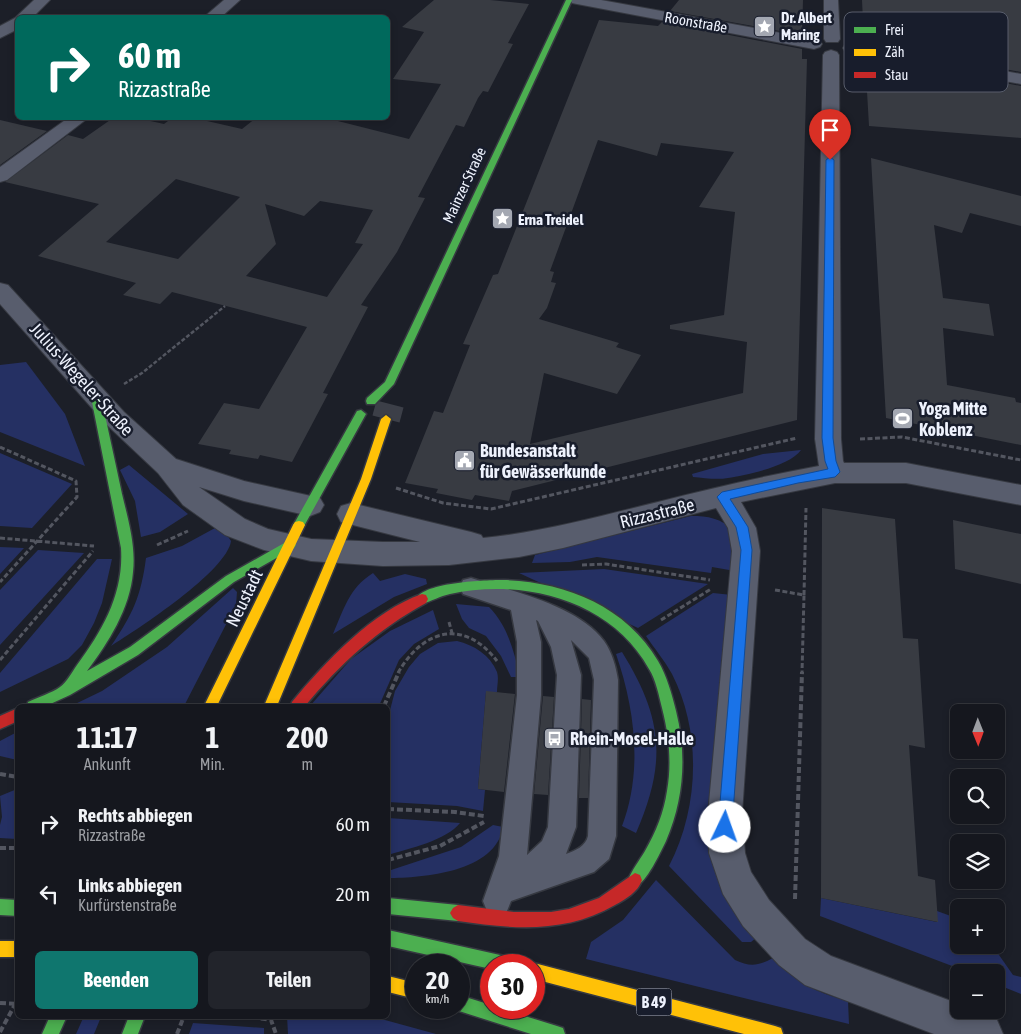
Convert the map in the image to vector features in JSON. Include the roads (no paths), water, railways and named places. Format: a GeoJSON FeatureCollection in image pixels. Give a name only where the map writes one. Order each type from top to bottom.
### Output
{"type":"FeatureCollection","features":[{"type":"Feature","properties":{"kind":"street"},"geometry":{"type":"LineString","coordinates":[[26,15],[43,0]]}},
{"type":"Feature","properties":{"kind":"street"},"geometry":{"type":"LineString","coordinates":[[214,15],[233,0]]}},
{"type":"Feature","properties":{"kind":"street","name":"Mainzer Straße"},"geometry":{"type":"LineString","coordinates":[[371,401],[389,384],[493,157],[569,0]]}},
{"type":"Feature","properties":{"kind":"street","name":"Roonstraße"},"geometry":{"type":"LineString","coordinates":[[577,0],[844,49]]}},
{"type":"Feature","properties":{"kind":"street"},"geometry":{"type":"LineString","coordinates":[[831,0],[828,438],[830,461],[835,472]]}},
{"type":"Feature","properties":{"kind":"street"},"geometry":{"type":"LineString","coordinates":[[0,34],[15,24]]}},
{"type":"Feature","properties":{"kind":"street","name":"Roonstraße"},"geometry":{"type":"LineString","coordinates":[[1008,77],[1021,79]]}},
{"type":"Feature","properties":{"kind":"street"},"geometry":{"type":"LineString","coordinates":[[0,176],[75,120]]}},
{"type":"Feature","properties":{"kind":"street","name":"Julius-Wegeler-Straße"},"geometry":{"type":"LineString","coordinates":[[0,290],[128,432],[166,466],[193,498],[235,528],[290,545]]}},
{"type":"Feature","properties":{"kind":"street"},"geometry":{"type":"LineString","coordinates":[[389,384],[391,399]]}},
{"type":"Feature","properties":{"kind":"street"},"geometry":{"type":"LineString","coordinates":[[65,690],[93,654],[112,622],[127,569],[126,548],[96,397]]}},
{"type":"Feature","properties":{"kind":"street"},"geometry":{"type":"LineString","coordinates":[[314,506],[338,452],[361,414]]}},
{"type":"Feature","properties":{"kind":"street"},"geometry":{"type":"LineString","coordinates":[[271,704],[336,552],[347,513],[366,479],[386,419]]}},
{"type":"Feature","properties":{"kind":"street","name":"Julius-Wegeler-Straße"},"geometry":{"type":"LineString","coordinates":[[166,466],[244,490],[314,506]]}},
{"type":"Feature","properties":{"kind":"street","name":"Rizzastraße"},"geometry":{"type":"LineString","coordinates":[[290,545],[336,552],[383,554],[449,553],[539,543],[722,497],[835,472],[906,473],[1021,495]]}},
{"type":"Feature","properties":{"kind":"street"},"geometry":{"type":"LineString","coordinates":[[722,497],[742,527],[746,550],[726,814],[726,853],[736,881],[756,913],[780,941],[804,962],[836,978],[983,1034]]}},
{"type":"Feature","properties":{"kind":"street","name":"Neustadt"},"geometry":{"type":"LineString","coordinates":[[211,704],[290,545],[314,506]]}},
{"type":"Feature","properties":{"kind":"street","name":"Rizzastraße"},"geometry":{"type":"LineString","coordinates":[[347,513],[501,548]]}},
{"type":"Feature","properties":{"kind":"street"},"geometry":{"type":"LineString","coordinates":[[37,704],[134,651],[230,579],[290,545]]}},
{"type":"Feature","properties":{"kind":"street"},"geometry":{"type":"LineString","coordinates":[[299,704],[345,652],[379,625],[413,603],[428,597],[469,587],[526,585],[562,592],[590,606],[632,639],[653,663],[665,692],[674,724],[677,757],[673,795],[664,833],[631,885],[605,903],[577,914],[551,920],[523,921],[423,908],[390,906]]}},
{"type":"Feature","properties":{"kind":"street"},"geometry":{"type":"LineString","coordinates":[[0,723],[15,716]]}},
{"type":"Feature","properties":{"kind":"street"},"geometry":{"type":"LineString","coordinates":[[0,907],[15,908]]}},
{"type":"Feature","properties":{"kind":"street"},"geometry":{"type":"LineString","coordinates":[[390,938],[480,959]]}},
{"type":"Feature","properties":{"kind":"street"},"geometry":{"type":"LineString","coordinates":[[0,949],[15,949]]}},
{"type":"Feature","properties":{"kind":"street","name":"B 49"},"geometry":{"type":"LineString","coordinates":[[545,974],[775,1034]]}},
{"type":"Feature","properties":{"kind":"street"},"geometry":{"type":"LineString","coordinates":[[390,984],[405,988]]}},
{"type":"Feature","properties":{"kind":"street"},"geometry":{"type":"LineString","coordinates":[[470,1006],[557,1034]]}},
{"type":"Feature","properties":{"kind":"street"},"geometry":{"type":"LineString","coordinates":[[50,1034],[58,1019]]}},
{"type":"Feature","properties":{"kind":"street"},"geometry":{"type":"LineString","coordinates":[[130,1034],[136,1019]]}},
{"type":"Feature","properties":{"kind":"lane"},"geometry":{"type":"LineString","coordinates":[[469,587],[547,615],[570,626],[590,642],[601,658],[604,669],[606,702],[602,836],[599,849],[584,862],[502,890]]}},
{"type":"Feature","properties":{"kind":"lane"},"geometry":{"type":"LineString","coordinates":[[489,918],[502,890],[513,856],[518,820],[531,657],[521,606]]}},
{"type":"Feature","properties":{"kind":"lane"},"geometry":{"type":"LineString","coordinates":[[502,890],[546,859],[560,840],[565,783],[568,675],[563,647],[547,615]]}},
{"type":"Feature","properties":{"kind":"tunnel"},"geometry":{"type":"LineString","coordinates":[[386,419],[390,404]]}},
{"type":"Feature","properties":{"kind":"place","name":"Dr. Albert Maring"},"geometry":{"type":"Point","coordinates":[765,26]}},
{"type":"Feature","properties":{"kind":"place","name":"Erna Treidel"},"geometry":{"type":"Point","coordinates":[502,219]}},
{"type":"Feature","properties":{"kind":"place","name":"Yoga Mitte Koblenz"},"geometry":{"type":"Point","coordinates":[903,418]}},
{"type":"Feature","properties":{"kind":"place","name":"Bundesanstalt für Gewässerkunde"},"geometry":{"type":"Point","coordinates":[464,460]}},
{"type":"Feature","properties":{"kind":"place","name":"Rhein-Mosel-Halle"},"geometry":{"type":"Point","coordinates":[554,738]}}]}
